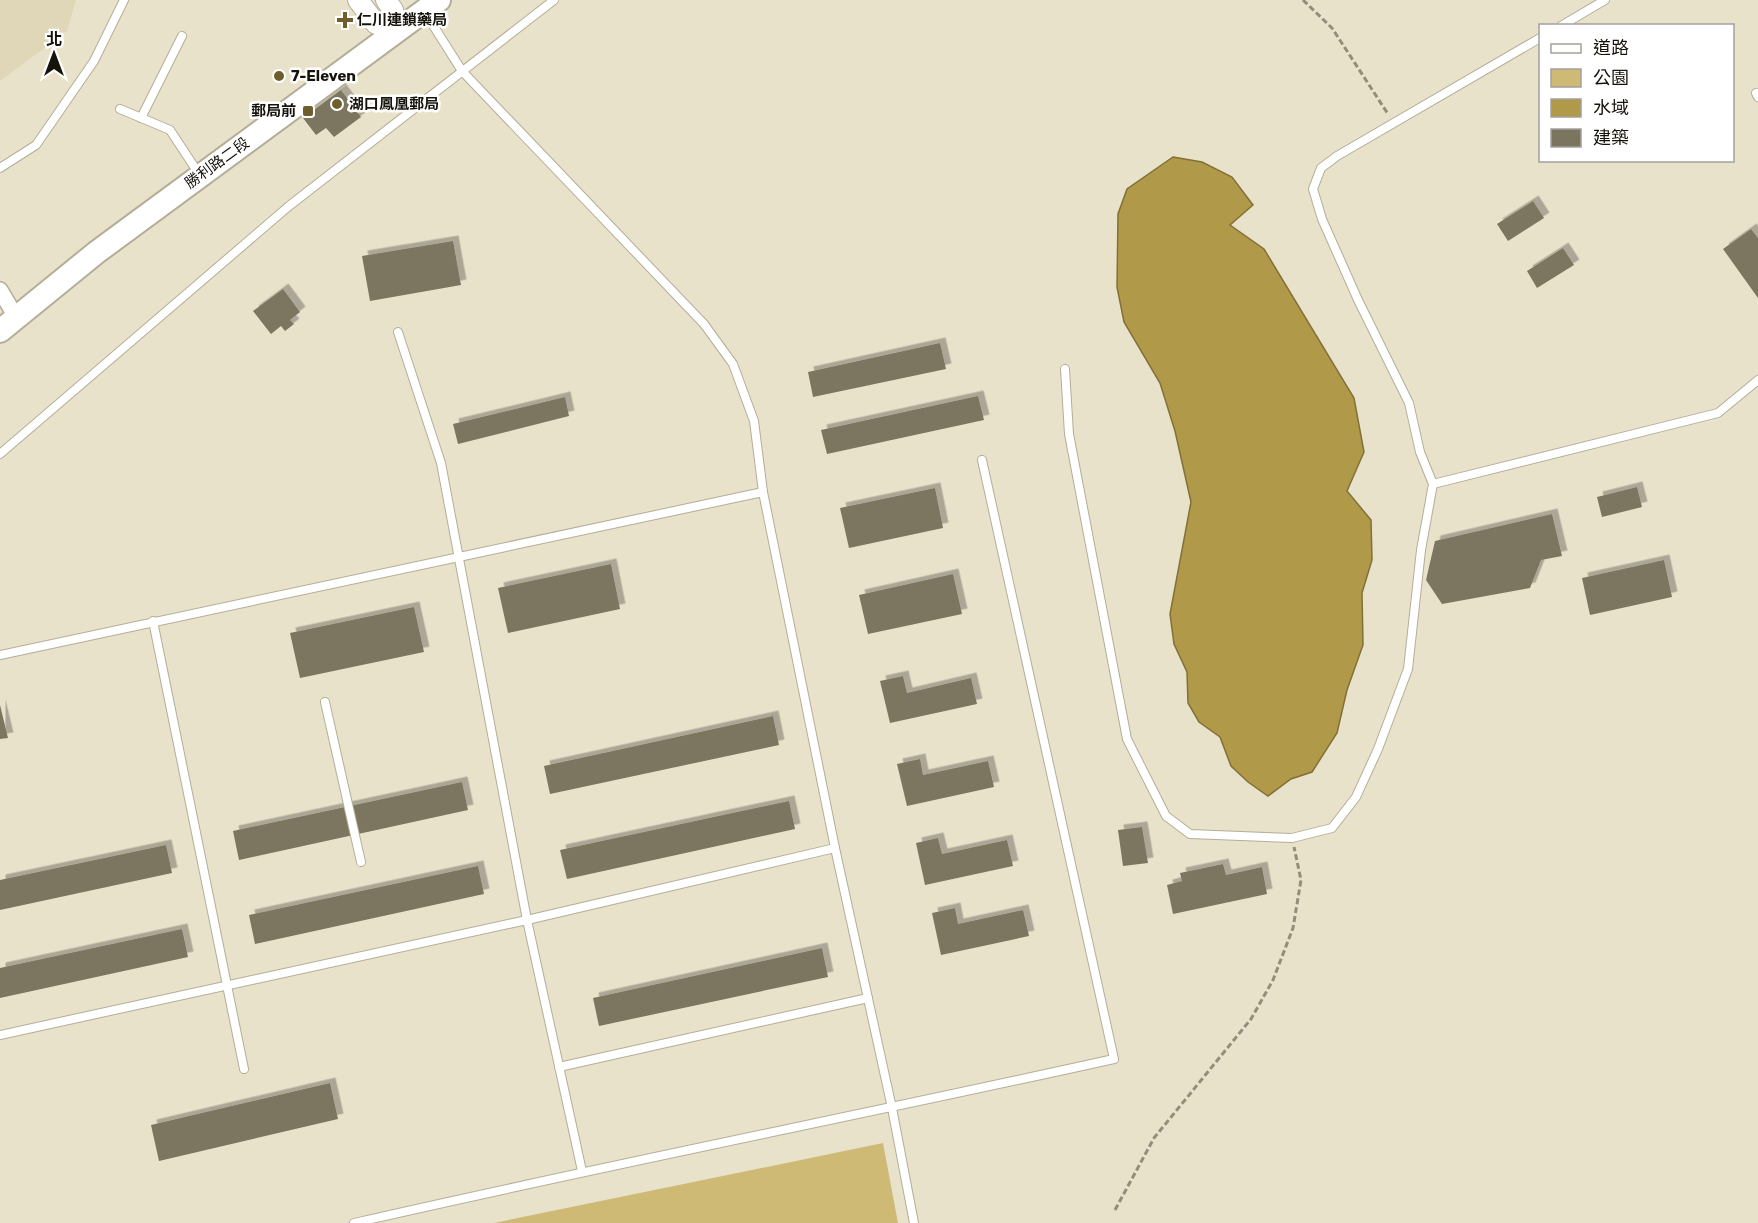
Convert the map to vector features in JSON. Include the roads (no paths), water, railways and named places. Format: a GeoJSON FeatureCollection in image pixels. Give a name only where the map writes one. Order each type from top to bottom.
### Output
{"type":"FeatureCollection","features":[{"type":"Feature","properties":{"kind":"main road","name":"勝利路二段"},"geometry":{"type":"LineString","coordinates":[[8,324],[97,252],[432,5]]}},
{"type":"Feature","properties":{"kind":"street"},"geometry":{"type":"LineString","coordinates":[[358,0],[376,24],[397,30],[393,10],[386,0]]}},
{"type":"Feature","properties":{"kind":"street"},"geometry":{"type":"LineString","coordinates":[[0,290],[8,324]]}},
{"type":"Feature","properties":{"kind":"lane"},"geometry":{"type":"LineString","coordinates":[[0,168],[36,145],[93,61],[124,0]]}},
{"type":"Feature","properties":{"kind":"lane"},"geometry":{"type":"LineString","coordinates":[[0,454],[289,206],[554,0]]}},
{"type":"Feature","properties":{"kind":"lane"},"geometry":{"type":"LineString","coordinates":[[1564,24],[1605,0]]}},
{"type":"Feature","properties":{"kind":"lane"},"geometry":{"type":"LineString","coordinates":[[432,5],[462,71],[710,332],[733,364],[754,421],[763,492],[914,1223]]}},
{"type":"Feature","properties":{"kind":"lane"},"geometry":{"type":"LineString","coordinates":[[141,118],[182,36]]}},
{"type":"Feature","properties":{"kind":"lane"},"geometry":{"type":"LineString","coordinates":[[1065,369],[1070,434],[1127,739],[1166,816],[1190,834],[1292,838],[1332,828],[1356,796],[1378,748],[1408,669],[1421,550],[1433,484],[1420,452],[1409,403],[1358,300],[1322,219],[1313,189],[1321,168],[1539,39]]}},
{"type":"Feature","properties":{"kind":"lane"},"geometry":{"type":"LineString","coordinates":[[120,109],[170,130],[200,175]]}},
{"type":"Feature","properties":{"kind":"lane"},"geometry":{"type":"LineString","coordinates":[[398,332],[441,463],[527,920],[582,1171]]}},
{"type":"Feature","properties":{"kind":"lane"},"geometry":{"type":"LineString","coordinates":[[1433,484],[1718,413],[1758,380]]}},
{"type":"Feature","properties":{"kind":"lane"},"geometry":{"type":"LineString","coordinates":[[354,1223],[582,1171],[892,1108],[1114,1059],[982,460]]}},
{"type":"Feature","properties":{"kind":"lane"},"geometry":{"type":"LineString","coordinates":[[0,655],[763,492]]}},
{"type":"Feature","properties":{"kind":"lane"},"geometry":{"type":"LineString","coordinates":[[153,621],[244,1069]]}},
{"type":"Feature","properties":{"kind":"lane"},"geometry":{"type":"LineString","coordinates":[[325,702],[361,862]]}},
{"type":"Feature","properties":{"kind":"lane"},"geometry":{"type":"LineString","coordinates":[[0,1035],[527,920],[835,848]]}},
{"type":"Feature","properties":{"kind":"lane"},"geometry":{"type":"LineString","coordinates":[[559,1067],[868,998]]}},
{"type":"Feature","properties":{"kind":"water"},"geometry":{"type":"Polygon","coordinates":[[[1173,157],[1202,162],[1232,177],[1253,205],[1230,225],[1264,249],[1354,398],[1364,452],[1347,491],[1371,520],[1372,560],[1362,593],[1363,645],[1347,690],[1337,733],[1312,772],[1291,779],[1268,796],[1231,766],[1220,737],[1199,722],[1188,703],[1187,672],[1174,644],[1170,614],[1191,502],[1175,431],[1160,383],[1124,322],[1117,287],[1118,214],[1127,189],[1173,157]]]}},
{"type":"Feature","properties":{"kind":"place","name":"仁川連鎖藥局"},"geometry":{"type":"Point","coordinates":[345,20]}},
{"type":"Feature","properties":{"kind":"place","name":"7-Eleven"},"geometry":{"type":"Point","coordinates":[279,76]}},
{"type":"Feature","properties":{"kind":"place","name":"湖口鳳凰郵局"},"geometry":{"type":"Point","coordinates":[337,104]}},
{"type":"Feature","properties":{"kind":"place","name":"郵局前"},"geometry":{"type":"Point","coordinates":[308,111]}}]}
